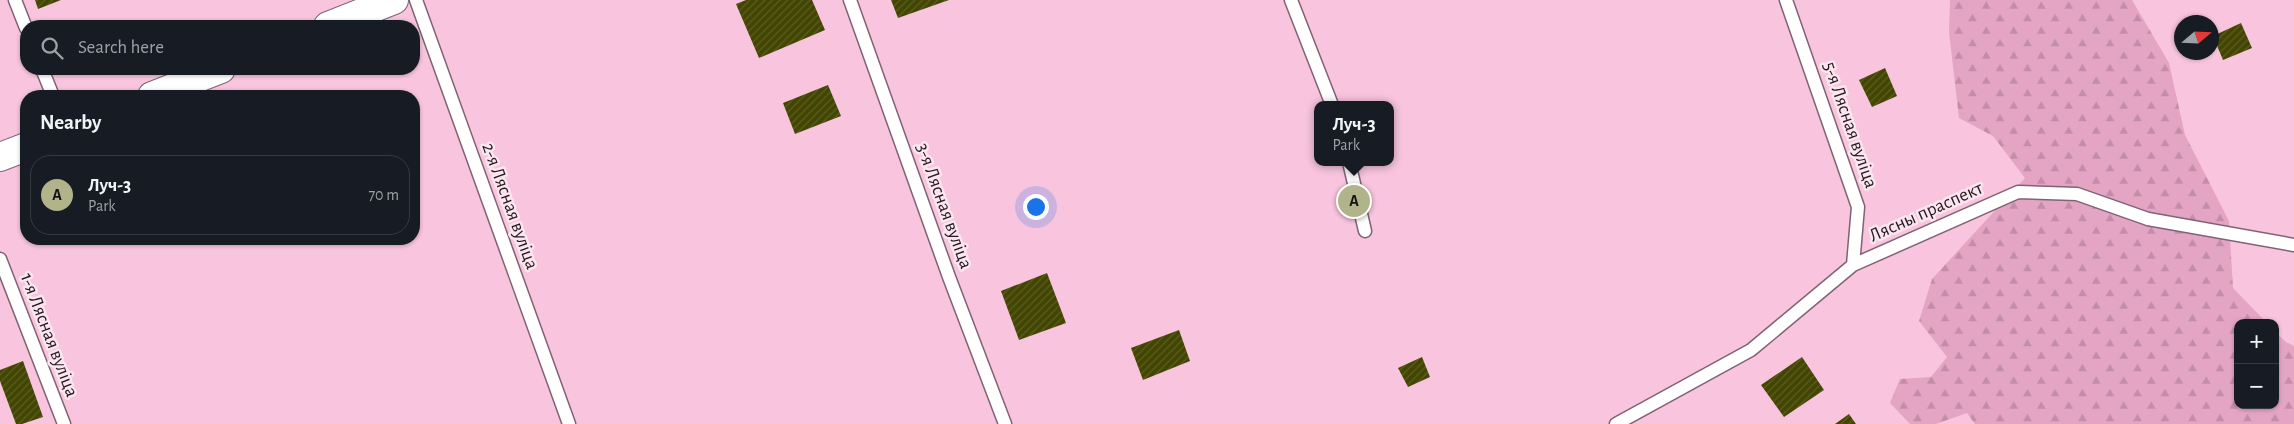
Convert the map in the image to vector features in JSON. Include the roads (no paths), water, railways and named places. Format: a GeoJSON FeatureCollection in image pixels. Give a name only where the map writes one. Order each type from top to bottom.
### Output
{"type":"FeatureCollection","features":[{"type":"Feature","properties":{"kind":"street"},"geometry":{"type":"LineString","coordinates":[[343,20],[394,0]]}},
{"type":"Feature","properties":{"kind":"street"},"geometry":{"type":"LineString","coordinates":[[167,90],[206,75]]}},
{"type":"Feature","properties":{"kind":"street"},"geometry":{"type":"LineString","coordinates":[[0,158],[20,150]]}},
{"type":"Feature","properties":{"kind":"lane"},"geometry":{"type":"LineString","coordinates":[[16,0],[23,20]]}},
{"type":"Feature","properties":{"kind":"lane","name":"2-я Лясная вуліца"},"geometry":{"type":"LineString","coordinates":[[416,0],[569,424]]}},
{"type":"Feature","properties":{"kind":"lane","name":"3-я Лясная вуліца"},"geometry":{"type":"LineString","coordinates":[[850,0],[949,277],[1004,424]]}},
{"type":"Feature","properties":{"kind":"lane"},"geometry":{"type":"LineString","coordinates":[[1291,0],[1330,101]]}},
{"type":"Feature","properties":{"kind":"lane","name":"5-я Лясная вуліца"},"geometry":{"type":"LineString","coordinates":[[1786,0],[1858,207],[1853,265]]}},
{"type":"Feature","properties":{"kind":"lane"},"geometry":{"type":"LineString","coordinates":[[44,75],[51,90]]}},
{"type":"Feature","properties":{"kind":"lane"},"geometry":{"type":"LineString","coordinates":[[1350,166],[1365,231]]}},
{"type":"Feature","properties":{"kind":"lane","name":"Лясны праспект"},"geometry":{"type":"LineString","coordinates":[[1616,424],[1751,350],[1853,265],[2018,192],[2077,194],[2148,219],[2294,245]]}},
{"type":"Feature","properties":{"kind":"lane","name":"1-я Лясная вуліца"},"geometry":{"type":"LineString","coordinates":[[0,258],[64,424]]}},
{"type":"Feature","properties":{"kind":"place","name":"Луч-3"},"geometry":{"type":"Point","coordinates":[1354,201]}}]}
